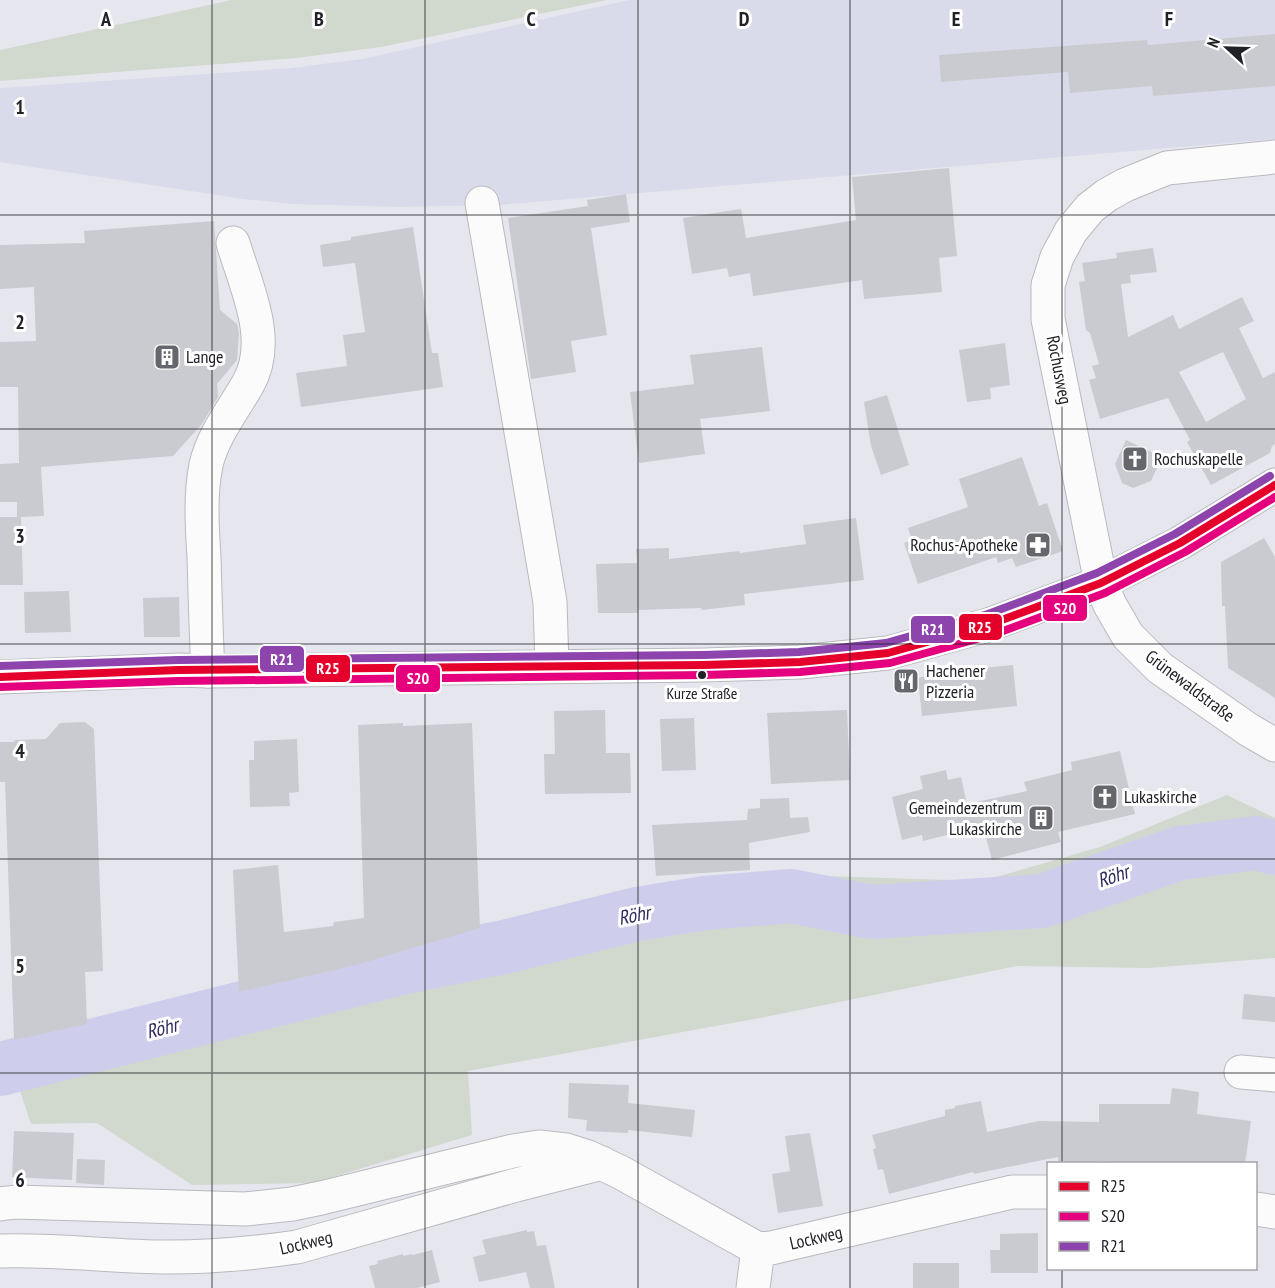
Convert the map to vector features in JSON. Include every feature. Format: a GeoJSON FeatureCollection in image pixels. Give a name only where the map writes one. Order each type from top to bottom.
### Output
{"type":"FeatureCollection","features":[{"type":"Feature","properties":{"kind":"street","name":"Rochusweg"},"geometry":{"type":"LineString","coordinates":[[1101,583],[1048,319],[1048,285],[1058,257],[1090,207],[1125,185],[1167,168],[1275,157]]}},
{"type":"Feature","properties":{"kind":"street"},"geometry":{"type":"LineString","coordinates":[[482,203],[549,602],[552,666]]}},
{"type":"Feature","properties":{"kind":"street"},"geometry":{"type":"LineString","coordinates":[[208,671],[202,512],[206,464],[224,422],[250,381],[256,364],[259,340],[258,326],[233,243]]}},
{"type":"Feature","properties":{"kind":"street"},"geometry":{"type":"LineString","coordinates":[[0,677],[178,670],[639,667],[800,662],[888,653],[990,624],[1101,583],[1180,543],[1275,486]]}},
{"type":"Feature","properties":{"kind":"street","name":"Grünewaldstraße"},"geometry":{"type":"LineString","coordinates":[[1101,583],[1110,605],[1128,636],[1160,668],[1249,730],[1275,745]]}},
{"type":"Feature","properties":{"kind":"street"},"geometry":{"type":"LineString","coordinates":[[1241,1072],[1275,1075]]}},
{"type":"Feature","properties":{"kind":"street"},"geometry":{"type":"LineString","coordinates":[[0,1204],[16,1202],[245,1209],[292,1204],[513,1151],[539,1147],[566,1150],[602,1163],[758,1249],[753,1288]]}},
{"type":"Feature","properties":{"kind":"street","name":"Lockweg"},"geometry":{"type":"LineString","coordinates":[[0,1251],[30,1250],[169,1257],[263,1252],[297,1247],[602,1163]]}},
{"type":"Feature","properties":{"kind":"street","name":"Lockweg"},"geometry":{"type":"LineString","coordinates":[[758,1249],[771,1248],[1012,1192],[1047,1192]]}},
{"type":"Feature","properties":{"kind":"street"},"geometry":{"type":"LineString","coordinates":[[1257,1209],[1275,1212]]}},
{"type":"Feature","properties":{"kind":"shaded area"},"geometry":{"type":"Polygon","coordinates":[[[232,0],[607,0],[381,47],[297,58],[0,81],[0,50],[232,0]]]}},
{"type":"Feature","properties":{"kind":"shaded area"},"geometry":{"type":"Polygon","coordinates":[[[629,0],[1275,0],[1275,139],[500,205],[396,207],[293,204],[243,199],[0,162],[0,88],[291,68],[362,59],[629,0]]]}},
{"type":"Feature","properties":{"kind":"shaded area"},"geometry":{"type":"Polygon","coordinates":[[[1227,795],[1275,818],[1275,958],[1148,968],[1017,966],[765,1017],[468,1071],[472,1135],[313,1183],[192,1185],[97,1123],[31,1124],[17,1082],[225,1020],[350,991],[523,936],[792,875],[982,881],[1100,847],[1227,795]]]}},
{"type":"Feature","properties":{"kind":"building"},"geometry":{"type":"Polygon","coordinates":[[[1275,34],[1275,86],[1153,96],[1152,86],[1070,93],[1068,72],[941,82],[939,55],[1147,40],[1148,45],[1275,34]]]}},
{"type":"Feature","properties":{"kind":"building"},"geometry":{"type":"Polygon","coordinates":[[[949,168],[957,256],[939,258],[942,292],[864,299],[862,280],[753,296],[750,273],[729,277],[727,268],[692,274],[683,218],[741,209],[746,238],[856,220],[852,177],[949,168]]]}},
{"type":"Feature","properties":{"kind":"building"},"geometry":{"type":"Polygon","coordinates":[[[626,194],[630,222],[591,228],[607,335],[571,341],[576,372],[531,379],[508,218],[588,206],[587,200],[626,194]]]}},
{"type":"Feature","properties":{"kind":"building"},"geometry":{"type":"Polygon","coordinates":[[[214,221],[220,310],[237,324],[239,333],[237,360],[217,384],[218,397],[202,424],[173,456],[41,467],[44,516],[21,517],[23,585],[0,585],[0,517],[17,517],[17,502],[0,502],[0,464],[19,463],[18,387],[0,387],[0,342],[36,341],[34,287],[0,289],[0,245],[85,243],[84,231],[214,221]]]}},
{"type":"Feature","properties":{"kind":"building"},"geometry":{"type":"Polygon","coordinates":[[[413,227],[432,353],[438,353],[443,387],[301,407],[296,373],[347,366],[343,335],[365,332],[355,263],[323,267],[320,245],[351,240],[351,237],[413,227]]]}},
{"type":"Feature","properties":{"kind":"building"},"geometry":{"type":"Polygon","coordinates":[[[1153,248],[1157,272],[1130,275],[1131,283],[1121,284],[1128,337],[1173,315],[1179,329],[1242,297],[1254,321],[1239,328],[1263,378],[1275,372],[1275,444],[1270,453],[1211,485],[1187,442],[1190,440],[1168,398],[1100,419],[1089,380],[1096,378],[1092,366],[1099,364],[1090,333],[1086,330],[1079,282],[1085,281],[1082,263],[1117,258],[1116,253],[1153,248]],[[1223,352],[1179,372],[1206,422],[1246,399],[1223,352]]]}},
{"type":"Feature","properties":{"kind":"building"},"geometry":{"type":"Polygon","coordinates":[[[1005,343],[1010,385],[990,388],[991,399],[967,402],[959,350],[1005,343]]]}},
{"type":"Feature","properties":{"kind":"building"},"geometry":{"type":"Polygon","coordinates":[[[762,347],[770,411],[700,419],[705,454],[639,463],[630,392],[694,384],[690,355],[762,347]]]}},
{"type":"Feature","properties":{"kind":"building"},"geometry":{"type":"Polygon","coordinates":[[[887,395],[909,465],[881,475],[871,446],[864,402],[887,395]]]}},
{"type":"Feature","properties":{"kind":"building","name":"Rochuskapelle"},"geometry":{"type":"Polygon","coordinates":[[[1126,440],[1162,457],[1151,481],[1133,488],[1122,483],[1115,464],[1126,440]]]}},
{"type":"Feature","properties":{"kind":"building"},"geometry":{"type":"Polygon","coordinates":[[[1022,457],[1039,506],[1047,503],[1063,551],[1016,567],[1012,558],[998,563],[996,557],[918,584],[904,543],[912,540],[908,528],[968,507],[959,479],[1022,457]]]}},
{"type":"Feature","properties":{"kind":"building"},"geometry":{"type":"Polygon","coordinates":[[[856,518],[864,580],[744,594],[745,605],[702,610],[701,608],[638,610],[638,613],[598,613],[596,564],[637,563],[636,549],[669,548],[669,559],[806,544],[803,525],[856,518]]]}},
{"type":"Feature","properties":{"kind":"building"},"geometry":{"type":"Polygon","coordinates":[[[1264,538],[1275,557],[1275,698],[1228,668],[1225,606],[1222,606],[1221,562],[1264,538]]]}},
{"type":"Feature","properties":{"kind":"building"},"geometry":{"type":"Polygon","coordinates":[[[69,591],[71,632],[25,633],[24,592],[69,591]]]}},
{"type":"Feature","properties":{"kind":"building"},"geometry":{"type":"Polygon","coordinates":[[[179,597],[180,637],[144,637],[143,598],[179,597]]]}},
{"type":"Feature","properties":{"kind":"building"},"geometry":{"type":"Polygon","coordinates":[[[1013,665],[1017,706],[922,716],[918,678],[941,672],[1013,665]]]}},
{"type":"Feature","properties":{"kind":"building"},"geometry":{"type":"Polygon","coordinates":[[[605,710],[606,753],[630,753],[631,793],[545,794],[544,754],[555,754],[554,711],[605,710]]]}},
{"type":"Feature","properties":{"kind":"building"},"geometry":{"type":"Polygon","coordinates":[[[847,710],[850,780],[771,784],[767,713],[847,710]]]}},
{"type":"Feature","properties":{"kind":"building"},"geometry":{"type":"Polygon","coordinates":[[[694,718],[696,770],[662,771],[660,719],[694,718]]]}},
{"type":"Feature","properties":{"kind":"building"},"geometry":{"type":"Polygon","coordinates":[[[85,722],[94,729],[103,971],[85,972],[87,1024],[14,1040],[5,782],[0,782],[0,742],[46,739],[60,723],[85,722]]]}},
{"type":"Feature","properties":{"kind":"building"},"geometry":{"type":"Polygon","coordinates":[[[403,723],[403,726],[472,723],[480,928],[356,965],[239,992],[233,870],[278,865],[284,932],[333,926],[334,922],[364,918],[358,725],[403,723]]]}},
{"type":"Feature","properties":{"kind":"building"},"geometry":{"type":"Polygon","coordinates":[[[297,739],[299,792],[289,793],[290,806],[250,807],[249,760],[254,760],[254,741],[297,739]]]}},
{"type":"Feature","properties":{"kind":"building"},"geometry":{"type":"Polygon","coordinates":[[[1120,751],[1135,814],[1058,832],[1061,842],[992,860],[983,826],[923,841],[922,835],[902,840],[892,797],[923,789],[920,776],[946,770],[948,780],[961,777],[967,804],[1027,791],[1024,782],[1072,770],[1071,762],[1120,751]]]}},
{"type":"Feature","properties":{"kind":"building"},"geometry":{"type":"Polygon","coordinates":[[[789,798],[790,818],[808,817],[810,832],[749,843],[750,870],[656,876],[652,825],[747,820],[748,809],[760,808],[760,799],[789,798]]]}},
{"type":"Feature","properties":{"kind":"building"},"geometry":{"type":"Polygon","coordinates":[[[1244,994],[1275,997],[1275,1022],[1242,1019],[1244,994]]]}},
{"type":"Feature","properties":{"kind":"building"},"geometry":{"type":"Polygon","coordinates":[[[569,1083],[629,1085],[628,1103],[695,1110],[692,1137],[628,1130],[628,1133],[586,1131],[587,1120],[568,1118],[569,1083]]]}},
{"type":"Feature","properties":{"kind":"building"},"geometry":{"type":"Polygon","coordinates":[[[1172,1088],[1199,1092],[1197,1114],[1251,1121],[1245,1162],[1058,1162],[1058,1157],[974,1174],[973,1172],[889,1194],[883,1169],[878,1170],[873,1149],[876,1148],[872,1135],[945,1116],[945,1110],[981,1101],[987,1132],[1039,1121],[1099,1122],[1099,1104],[1170,1104],[1172,1088]]]}},
{"type":"Feature","properties":{"kind":"building"},"geometry":{"type":"Polygon","coordinates":[[[14,1131],[74,1133],[72,1180],[12,1177],[14,1131]]]}},
{"type":"Feature","properties":{"kind":"building"},"geometry":{"type":"Polygon","coordinates":[[[810,1133],[823,1206],[778,1213],[772,1174],[790,1171],[785,1136],[810,1133]]]}},
{"type":"Feature","properties":{"kind":"building"},"geometry":{"type":"Polygon","coordinates":[[[77,1159],[105,1160],[104,1185],[76,1183],[77,1159]]]}},
{"type":"Feature","properties":{"kind":"building"},"geometry":{"type":"Polygon","coordinates":[[[527,1230],[527,1232],[534,1231],[537,1246],[546,1245],[555,1288],[530,1288],[526,1272],[479,1282],[473,1257],[486,1254],[482,1240],[527,1230]]]}},
{"type":"Feature","properties":{"kind":"building"},"geometry":{"type":"Polygon","coordinates":[[[1038,1233],[1038,1273],[991,1273],[990,1250],[1000,1250],[1000,1234],[1038,1233]]]}},
{"type":"Feature","properties":{"kind":"building"},"geometry":{"type":"Polygon","coordinates":[[[432,1250],[440,1282],[417,1288],[375,1288],[369,1266],[378,1264],[377,1261],[403,1254],[403,1256],[413,1255],[432,1250]]]}},
{"type":"Feature","properties":{"kind":"building"},"geometry":{"type":"Polygon","coordinates":[[[913,1263],[959,1263],[959,1288],[913,1288],[913,1263]]]}},
{"type":"Feature","properties":{"kind":"waterway","name":"Röhr"},"geometry":{"type":"LineString","coordinates":[[0,1069],[405,967],[504,947],[637,914],[705,903],[791,896],[872,912],[1042,901],[1180,853],[1256,843],[1275,848]]}},
{"type":"Feature","properties":{"kind":"transit line","name":"R21"},"geometry":{"type":"LineString","coordinates":[[0,666],[178,660],[704,655],[799,652],[886,643],[988,614],[1097,573],[1175,534],[1270,476]]}},
{"type":"Feature","properties":{"kind":"transit line","name":"R25"},"geometry":{"type":"LineString","coordinates":[[0,677],[178,670],[704,665],[800,662],[888,653],[991,624],[1101,583],[1180,543],[1275,485]]}},
{"type":"Feature","properties":{"kind":"transit line","name":"S20"},"geometry":{"type":"LineString","coordinates":[[0,687],[178,681],[704,675],[800,672],[890,663],[995,634],[1105,593],[1185,552],[1275,497]]}},
{"type":"Feature","properties":{"kind":"place","name":"Lange"},"geometry":{"type":"Point","coordinates":[167,357]}},
{"type":"Feature","properties":{"kind":"place","name":"Rochuskapelle"},"geometry":{"type":"Point","coordinates":[1135,459]}},
{"type":"Feature","properties":{"kind":"place","name":"Rochus-Apotheke"},"geometry":{"type":"Point","coordinates":[1038,545]}},
{"type":"Feature","properties":{"kind":"place","name":"Kurze Straße"},"geometry":{"type":"Point","coordinates":[702,675]}},
{"type":"Feature","properties":{"kind":"place","name":"Hachener Pizzeria"},"geometry":{"type":"Point","coordinates":[906,681]}},
{"type":"Feature","properties":{"kind":"place","name":"Lukaskirche"},"geometry":{"type":"Point","coordinates":[1105,797]}},
{"type":"Feature","properties":{"kind":"place","name":"Gemeindezentrum Lukaskirche"},"geometry":{"type":"Point","coordinates":[1041,818]}}]}
